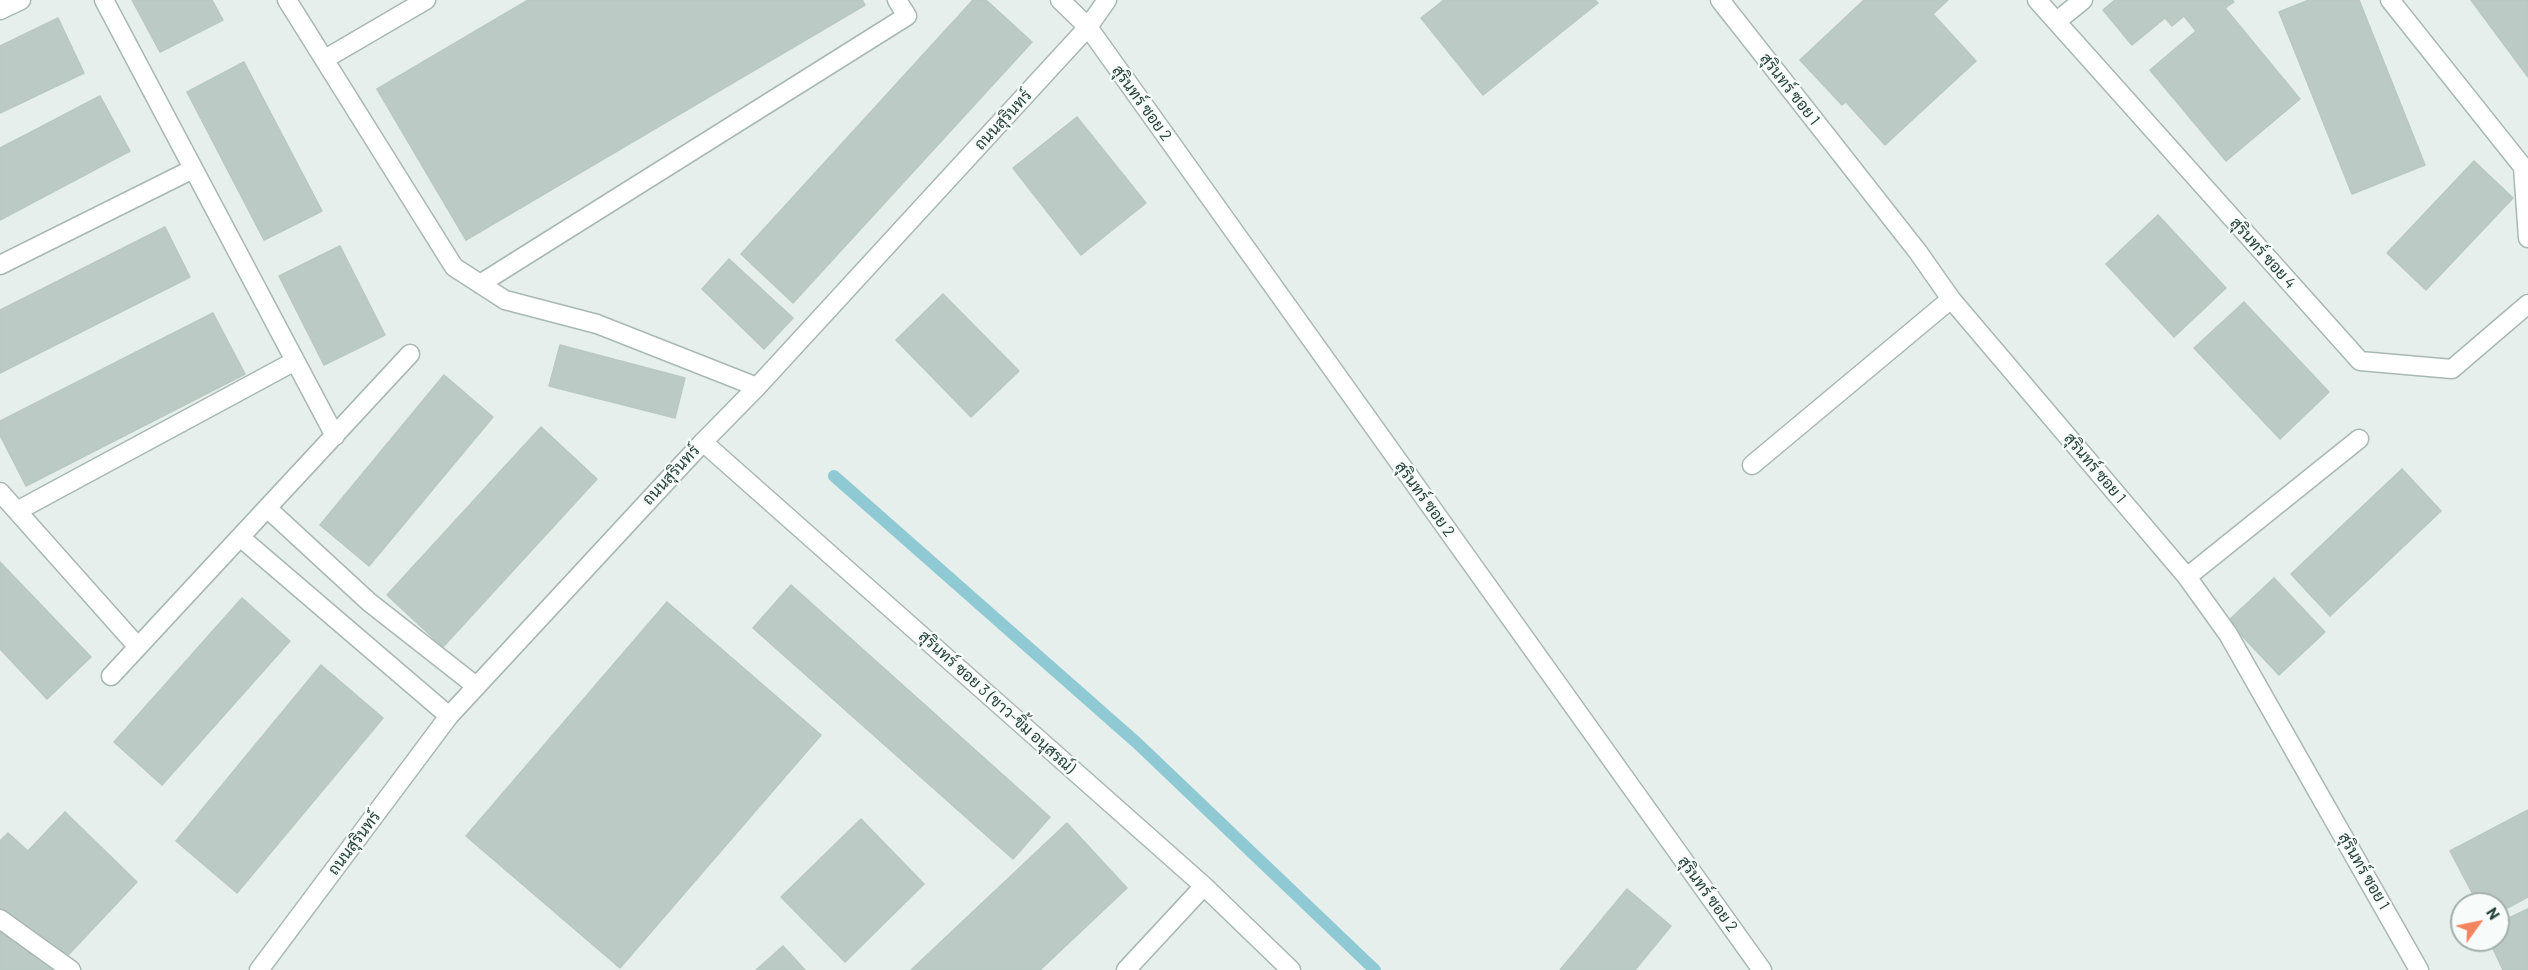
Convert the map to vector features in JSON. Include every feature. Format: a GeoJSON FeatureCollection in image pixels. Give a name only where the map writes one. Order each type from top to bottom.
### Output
{"type":"FeatureCollection","features":[{"type":"Feature","properties":{"kind":"street"},"geometry":{"type":"LineString","coordinates":[[0,10],[21,0]]}},
{"type":"Feature","properties":{"kind":"street"},"geometry":{"type":"LineString","coordinates":[[104,0],[335,436]]}},
{"type":"Feature","properties":{"kind":"street"},"geometry":{"type":"LineString","coordinates":[[287,0],[454,267],[505,300],[597,324],[757,387]]}},
{"type":"Feature","properties":{"kind":"street"},"geometry":{"type":"LineString","coordinates":[[325,59],[426,0]]}},
{"type":"Feature","properties":{"kind":"street"},"geometry":{"type":"LineString","coordinates":[[480,284],[907,16],[897,0]]}},
{"type":"Feature","properties":{"kind":"street","name":"สุรินทร์ ซอย 2"},"geometry":{"type":"LineString","coordinates":[[1060,0],[1088,27],[1762,970]]}},
{"type":"Feature","properties":{"kind":"street","name":"ถนนสุรินทร์"},"geometry":{"type":"LineString","coordinates":[[259,970],[449,716],[703,441],[757,387],[1088,27],[1107,0]]}},
{"type":"Feature","properties":{"kind":"street","name":"สุรินทร์ ซอย 1"},"geometry":{"type":"LineString","coordinates":[[1720,0],[1918,252],[1951,299],[2187,577],[2228,634],[2419,970]]}},
{"type":"Feature","properties":{"kind":"street","name":"สุรินทร์ ซอย 4"},"geometry":{"type":"LineString","coordinates":[[2037,0],[2360,361],[2452,369],[2528,304]]}},
{"type":"Feature","properties":{"kind":"street"},"geometry":{"type":"LineString","coordinates":[[2057,21],[2083,0]]}},
{"type":"Feature","properties":{"kind":"street"},"geometry":{"type":"LineString","coordinates":[[2390,0],[2523,167],[2528,238]]}},
{"type":"Feature","properties":{"kind":"street"},"geometry":{"type":"LineString","coordinates":[[0,265],[194,169]]}},
{"type":"Feature","properties":{"kind":"street"},"geometry":{"type":"LineString","coordinates":[[1752,465],[1951,299]]}},
{"type":"Feature","properties":{"kind":"street"},"geometry":{"type":"LineString","coordinates":[[111,676],[410,354]]}},
{"type":"Feature","properties":{"kind":"street"},"geometry":{"type":"LineString","coordinates":[[17,511],[295,361]]}},
{"type":"Feature","properties":{"kind":"street"},"geometry":{"type":"LineString","coordinates":[[2187,577],[2358,439]]}},
{"type":"Feature","properties":{"kind":"street","name":"สุรินทร์ ซอย 3 (ขาว-ขิ้ม อนุสรณ์)"},"geometry":{"type":"LineString","coordinates":[[703,441],[1204,886],[1291,970]]}},
{"type":"Feature","properties":{"kind":"street"},"geometry":{"type":"LineString","coordinates":[[0,492],[138,646]]}},
{"type":"Feature","properties":{"kind":"street"},"geometry":{"type":"LineString","coordinates":[[267,508],[369,602],[476,686]]}},
{"type":"Feature","properties":{"kind":"street"},"geometry":{"type":"LineString","coordinates":[[240,537],[449,716]]}},
{"type":"Feature","properties":{"kind":"street"},"geometry":{"type":"LineString","coordinates":[[1126,970],[1204,886]]}},
{"type":"Feature","properties":{"kind":"street"},"geometry":{"type":"LineString","coordinates":[[0,919],[71,970]]}},
{"type":"Feature","properties":{"kind":"building"},"geometry":{"type":"Polygon","coordinates":[[[132,0],[212,0],[223,20],[160,52],[132,0]]]}},
{"type":"Feature","properties":{"kind":"building"},"geometry":{"type":"Polygon","coordinates":[[[528,0],[862,0],[865,5],[466,240],[377,89],[528,0]]]}},
{"type":"Feature","properties":{"kind":"building"},"geometry":{"type":"Polygon","coordinates":[[[973,0],[986,0],[1032,42],[793,303],[741,254],[973,0]]]}},
{"type":"Feature","properties":{"kind":"building"},"geometry":{"type":"Polygon","coordinates":[[[1444,0],[1595,0],[1598,3],[1483,95],[1421,18],[1444,0]]]}},
{"type":"Feature","properties":{"kind":"building"},"geometry":{"type":"Polygon","coordinates":[[[1864,0],[1948,0],[1933,14],[1976,61],[1885,145],[1846,102],[1842,105],[1800,60],[1864,0]]]}},
{"type":"Feature","properties":{"kind":"building"},"geometry":{"type":"Polygon","coordinates":[[[2115,0],[2232,0],[2234,2],[2225,8],[2300,99],[2226,161],[2150,70],[2196,31],[2184,16],[2172,26],[2165,18],[2132,45],[2103,10],[2115,0]]]}},
{"type":"Feature","properties":{"kind":"building"},"geometry":{"type":"Polygon","coordinates":[[[2309,0],[2359,0],[2425,165],[2352,194],[2279,12],[2309,0]]]}},
{"type":"Feature","properties":{"kind":"building"},"geometry":{"type":"Polygon","coordinates":[[[2471,0],[2528,0],[2528,77],[2471,0]]]}},
{"type":"Feature","properties":{"kind":"building"},"geometry":{"type":"Polygon","coordinates":[[[58,18],[84,73],[0,113],[0,46],[58,18]]]}},
{"type":"Feature","properties":{"kind":"building"},"geometry":{"type":"Polygon","coordinates":[[[244,62],[322,211],[264,240],[187,92],[244,62]]]}},
{"type":"Feature","properties":{"kind":"building"},"geometry":{"type":"Polygon","coordinates":[[[100,96],[130,151],[0,220],[0,148],[100,96]]]}},
{"type":"Feature","properties":{"kind":"building"},"geometry":{"type":"Polygon","coordinates":[[[1077,117],[1146,203],[1081,255],[1013,168],[1077,117]]]}},
{"type":"Feature","properties":{"kind":"building"},"geometry":{"type":"Polygon","coordinates":[[[2474,161],[2513,198],[2426,290],[2387,253],[2474,161]]]}},
{"type":"Feature","properties":{"kind":"building"},"geometry":{"type":"Polygon","coordinates":[[[2158,215],[2226,288],[2174,337],[2106,264],[2158,215]]]}},
{"type":"Feature","properties":{"kind":"building"},"geometry":{"type":"Polygon","coordinates":[[[165,227],[190,277],[0,373],[0,310],[165,227]]]}},
{"type":"Feature","properties":{"kind":"building"},"geometry":{"type":"Polygon","coordinates":[[[340,246],[385,335],[324,365],[279,276],[340,246]]]}},
{"type":"Feature","properties":{"kind":"building"},"geometry":{"type":"Polygon","coordinates":[[[729,259],[793,318],[764,349],[702,289],[729,259]]]}},
{"type":"Feature","properties":{"kind":"building"},"geometry":{"type":"Polygon","coordinates":[[[943,294],[1019,371],[971,417],[896,340],[943,294]]]}},
{"type":"Feature","properties":{"kind":"building"},"geometry":{"type":"Polygon","coordinates":[[[2244,302],[2329,392],[2280,439],[2194,348],[2244,302]]]}},
{"type":"Feature","properties":{"kind":"building"},"geometry":{"type":"Polygon","coordinates":[[[213,313],[245,374],[26,486],[0,435],[0,421],[213,313]]]}},
{"type":"Feature","properties":{"kind":"building"},"geometry":{"type":"Polygon","coordinates":[[[560,345],[685,378],[675,418],[549,386],[560,345]]]}},
{"type":"Feature","properties":{"kind":"building"},"geometry":{"type":"Polygon","coordinates":[[[444,375],[493,417],[369,566],[320,525],[444,375]]]}},
{"type":"Feature","properties":{"kind":"building"},"geometry":{"type":"Polygon","coordinates":[[[541,427],[597,479],[443,647],[387,595],[541,427]]]}},
{"type":"Feature","properties":{"kind":"building"},"geometry":{"type":"Polygon","coordinates":[[[2402,469],[2441,511],[2330,616],[2291,574],[2402,469]]]}},
{"type":"Feature","properties":{"kind":"building"},"geometry":{"type":"Polygon","coordinates":[[[0,562],[91,657],[47,699],[0,649],[0,562]]]}},
{"type":"Feature","properties":{"kind":"building"},"geometry":{"type":"Polygon","coordinates":[[[2274,578],[2325,632],[2279,675],[2228,621],[2274,578]]]}},
{"type":"Feature","properties":{"kind":"building"},"geometry":{"type":"Polygon","coordinates":[[[791,585],[1050,817],[1013,859],[753,628],[791,585]]]}},
{"type":"Feature","properties":{"kind":"building"},"geometry":{"type":"Polygon","coordinates":[[[242,598],[290,641],[162,785],[114,742],[242,598]]]}},
{"type":"Feature","properties":{"kind":"building"},"geometry":{"type":"Polygon","coordinates":[[[667,602],[821,735],[620,968],[466,836],[667,602]]]}},
{"type":"Feature","properties":{"kind":"building"},"geometry":{"type":"Polygon","coordinates":[[[321,665],[383,718],[237,893],[176,841],[321,665]]]}},
{"type":"Feature","properties":{"kind":"building"},"geometry":{"type":"Polygon","coordinates":[[[2528,810],[2528,897],[2510,907],[2510,892],[2472,892],[2450,851],[2528,810]]]}},
{"type":"Feature","properties":{"kind":"building"},"geometry":{"type":"Polygon","coordinates":[[[65,812],[137,882],[54,970],[0,970],[0,841],[8,833],[28,851],[65,812]]]}},
{"type":"Feature","properties":{"kind":"building"},"geometry":{"type":"Polygon","coordinates":[[[861,819],[924,884],[845,962],[781,897],[861,819]]]}},
{"type":"Feature","properties":{"kind":"building"},"geometry":{"type":"Polygon","coordinates":[[[1067,823],[1127,888],[1040,970],[911,970],[1067,823]]]}},
{"type":"Feature","properties":{"kind":"building"},"geometry":{"type":"Polygon","coordinates":[[[1627,889],[1671,926],[1635,970],[1560,970],[1627,889]]]}},
{"type":"Feature","properties":{"kind":"building"},"geometry":{"type":"Polygon","coordinates":[[[2528,909],[2528,970],[2503,970],[2495,952],[2510,952],[2510,917],[2528,909]]]}},
{"type":"Feature","properties":{"kind":"building"},"geometry":{"type":"Polygon","coordinates":[[[783,946],[805,970],[756,970],[783,946]]]}},
{"type":"Feature","properties":{"kind":"waterway"},"geometry":{"type":"LineString","coordinates":[[834,476],[1137,743],[1375,970]]}}]}
